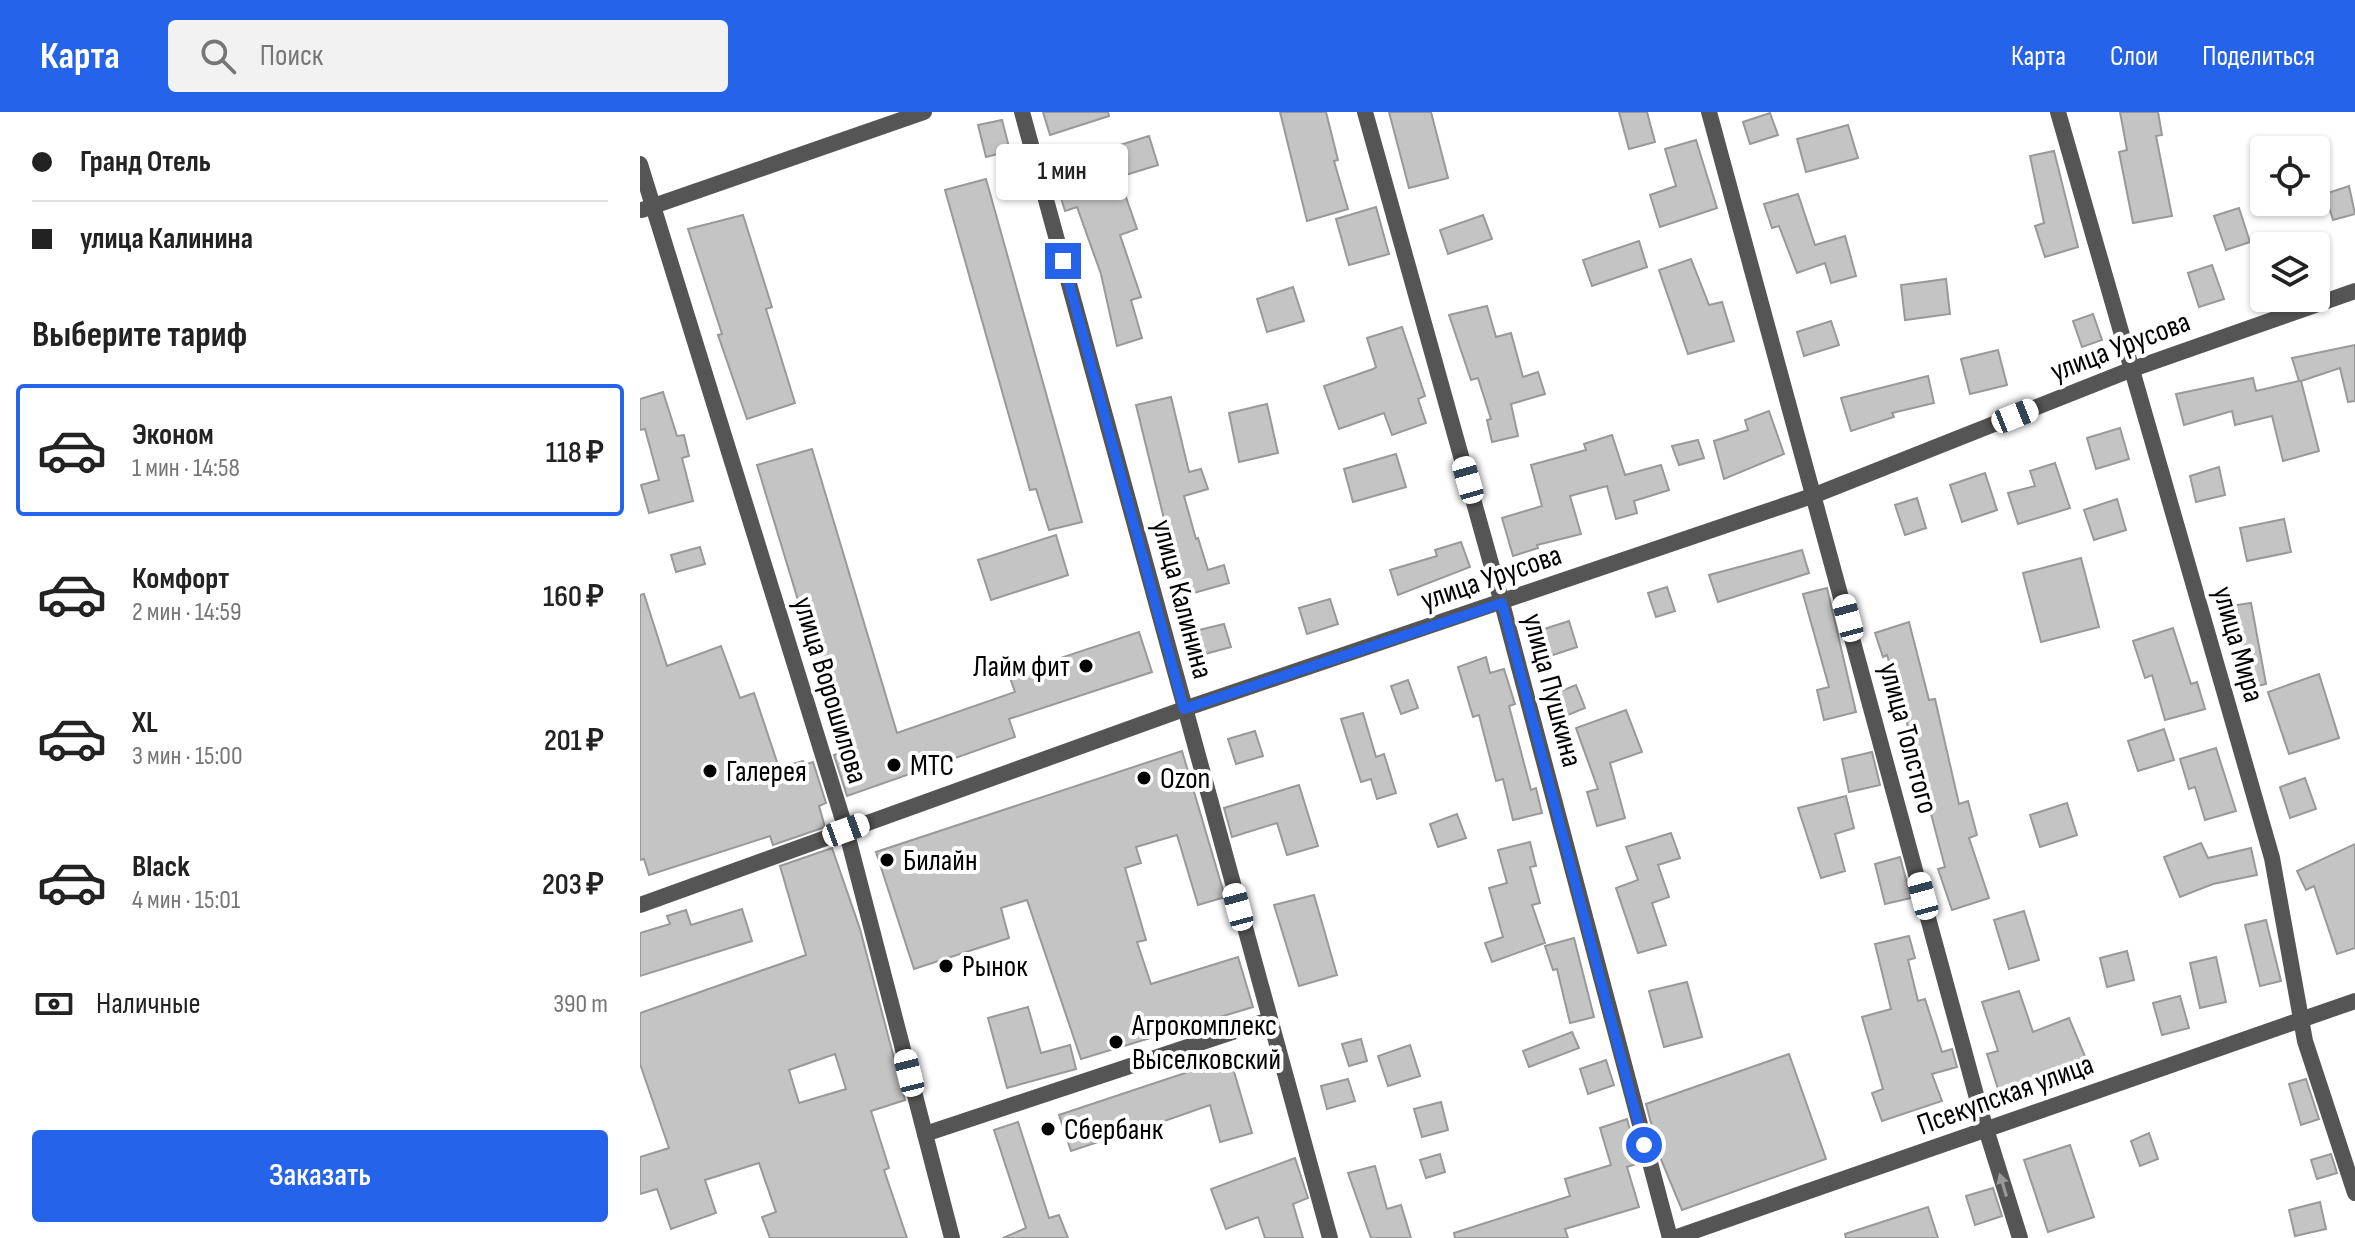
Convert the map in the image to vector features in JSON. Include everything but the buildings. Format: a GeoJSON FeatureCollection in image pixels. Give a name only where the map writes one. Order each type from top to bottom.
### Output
{"type":"FeatureCollection","features":[{"type":"Feature","properties":{"kind":"street"},"geometry":{"type":"LineString","coordinates":[[645,209],[924,112]]}},
{"type":"Feature","properties":{"kind":"street","name":"улица Калинина"},"geometry":{"type":"LineString","coordinates":[[1022,112],[1330,1238]]}},
{"type":"Feature","properties":{"kind":"street","name":"улица Пушкина"},"geometry":{"type":"LineString","coordinates":[[1365,112],[1502,603],[1672,1238]]}},
{"type":"Feature","properties":{"kind":"street","name":"улица Толстого"},"geometry":{"type":"LineString","coordinates":[[1709,112],[1986,1131],[2020,1238]]}},
{"type":"Feature","properties":{"kind":"street","name":"улица Мира"},"geometry":{"type":"LineString","coordinates":[[2058,112],[2272,858],[2301,1019],[2355,1193]]}},
{"type":"Feature","properties":{"kind":"street","name":"улица Ворошилова"},"geometry":{"type":"LineString","coordinates":[[640,164],[645,209],[846,830],[952,1238]]}},
{"type":"Feature","properties":{"kind":"street","name":"улица Урусова"},"geometry":{"type":"LineString","coordinates":[[640,905],[1184,709],[1815,495],[2130,370],[2355,291]]}},
{"type":"Feature","properties":{"kind":"street","name":"Псекупская улица"},"geometry":{"type":"LineString","coordinates":[[1672,1238],[2355,1001]]}},
{"type":"Feature","properties":{"kind":"street"},"geometry":{"type":"LineString","coordinates":[[925,1134],[1269,1020]]}},
{"type":"Feature","properties":{"kind":"place","name":"Лайм фит"},"geometry":{"type":"Point","coordinates":[1086,666]}},
{"type":"Feature","properties":{"kind":"place","name":"МТС"},"geometry":{"type":"Point","coordinates":[894,765]}},
{"type":"Feature","properties":{"kind":"place","name":"Галерея"},"geometry":{"type":"Point","coordinates":[710,771]}},
{"type":"Feature","properties":{"kind":"place","name":"Ozon"},"geometry":{"type":"Point","coordinates":[1144,778]}},
{"type":"Feature","properties":{"kind":"place","name":"Билайн"},"geometry":{"type":"Point","coordinates":[887,860]}},
{"type":"Feature","properties":{"kind":"place","name":"Рынок"},"geometry":{"type":"Point","coordinates":[946,966]}},
{"type":"Feature","properties":{"kind":"place","name":"Агрокомплекс Выселковский"},"geometry":{"type":"Point","coordinates":[1116,1042]}},
{"type":"Feature","properties":{"kind":"place","name":"Сбербанк"},"geometry":{"type":"Point","coordinates":[1048,1129]}},
{"type":"Feature","properties":{"kind":"route"},"geometry":{"type":"LineString","coordinates":[[1063,261],[1184,709],[1502,603],[1644,1145]]}}]}
